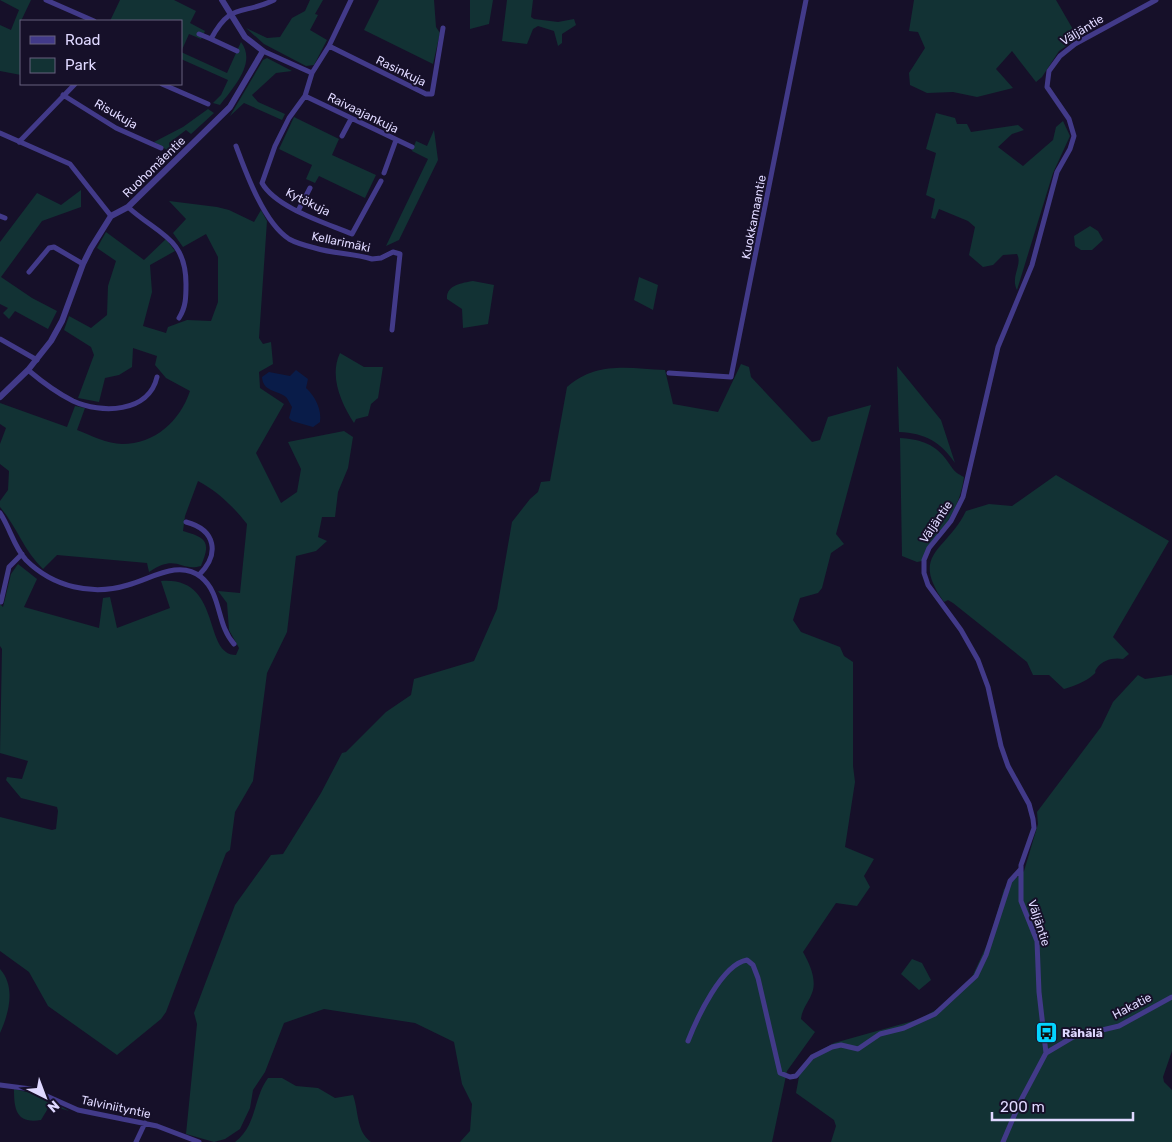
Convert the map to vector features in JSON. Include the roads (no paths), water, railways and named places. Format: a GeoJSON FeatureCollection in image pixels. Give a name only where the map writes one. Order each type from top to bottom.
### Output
{"type":"FeatureCollection","features":[{"type":"Feature","properties":{"kind":"street"},"geometry":{"type":"LineString","coordinates":[[46,0],[92,20]]}},
{"type":"Feature","properties":{"kind":"street"},"geometry":{"type":"LineString","coordinates":[[222,0],[245,37],[263,51],[312,73]]}},
{"type":"Feature","properties":{"kind":"street"},"geometry":{"type":"LineString","coordinates":[[211,39],[219,24],[230,13],[274,0]]}},
{"type":"Feature","properties":{"kind":"street"},"geometry":{"type":"LineString","coordinates":[[236,146],[252,184],[263,178],[289,118],[305,96],[312,73],[329,46],[351,0]]}},
{"type":"Feature","properties":{"kind":"street","name":"Kuokkamaantie"},"geometry":{"type":"LineString","coordinates":[[669,373],[731,377],[806,0]]}},
{"type":"Feature","properties":{"kind":"street","name":"Väljäntie"},"geometry":{"type":"LineString","coordinates":[[1046,1053],[1038,992],[1037,941],[1021,901],[1020,870],[1034,828],[1033,814],[1008,766],[1001,746],[988,687],[978,660],[961,630],[928,585],[924,573],[924,560],[929,548],[951,521],[963,497],[998,347],[1032,265],[1058,172],[1074,136],[1069,119],[1047,87],[1049,71],[1060,56],[1075,44],[1156,0]]}},
{"type":"Feature","properties":{"kind":"street","name":"Rasinkuja"},"geometry":{"type":"LineString","coordinates":[[329,46],[426,94],[432,94],[443,28]]}},
{"type":"Feature","properties":{"kind":"street"},"geometry":{"type":"LineString","coordinates":[[199,34],[238,51]]}},
{"type":"Feature","properties":{"kind":"street","name":"Ruohomäentie"},"geometry":{"type":"LineString","coordinates":[[111,216],[128,207],[230,107],[263,51]]}},
{"type":"Feature","properties":{"kind":"street"},"geometry":{"type":"LineString","coordinates":[[18,142],[74,85]]}},
{"type":"Feature","properties":{"kind":"street"},"geometry":{"type":"LineString","coordinates":[[164,85],[208,104]]}},
{"type":"Feature","properties":{"kind":"street","name":"Risukuja"},"geometry":{"type":"LineString","coordinates":[[63,95],[97,114],[116,128],[161,148]]}},
{"type":"Feature","properties":{"kind":"street","name":"Raivaajankuja"},"geometry":{"type":"LineString","coordinates":[[305,96],[351,120],[412,147]]}},
{"type":"Feature","properties":{"kind":"street"},"geometry":{"type":"LineString","coordinates":[[342,136],[351,120]]}},
{"type":"Feature","properties":{"kind":"street"},"geometry":{"type":"LineString","coordinates":[[0,133],[70,164],[111,216],[83,264],[62,321],[51,341],[28,370],[0,397]]}},
{"type":"Feature","properties":{"kind":"street"},"geometry":{"type":"LineString","coordinates":[[384,173],[396,140]]}},
{"type":"Feature","properties":{"kind":"street","name":"Kytökuja"},"geometry":{"type":"LineString","coordinates":[[263,178],[262,183],[271,195],[298,211],[352,234],[380,181]]}},
{"type":"Feature","properties":{"kind":"street","name":"Kellarimäki"},"geometry":{"type":"LineString","coordinates":[[252,184],[269,216],[281,232],[290,239],[314,248],[372,259],[381,258],[393,252],[400,254],[392,330]]}},
{"type":"Feature","properties":{"kind":"street"},"geometry":{"type":"LineString","coordinates":[[298,211],[310,188]]}},
{"type":"Feature","properties":{"kind":"street"},"geometry":{"type":"LineString","coordinates":[[128,207],[171,239],[182,258],[186,270],[186,301],[184,310],[179,318]]}},
{"type":"Feature","properties":{"kind":"street"},"geometry":{"type":"LineString","coordinates":[[29,272],[50,248],[54,248],[83,264]]}},
{"type":"Feature","properties":{"kind":"street"},"geometry":{"type":"LineString","coordinates":[[0,339],[37,360]]}},
{"type":"Feature","properties":{"kind":"street"},"geometry":{"type":"LineString","coordinates":[[28,370],[72,400],[101,408],[136,404],[151,391],[157,377]]}},
{"type":"Feature","properties":{"kind":"street"},"geometry":{"type":"LineString","coordinates":[[0,513],[22,554],[49,578],[81,589],[100,590],[115,588],[167,571],[187,571],[199,576],[215,594],[223,628],[234,644]]}},
{"type":"Feature","properties":{"kind":"street"},"geometry":{"type":"LineString","coordinates":[[186,522],[204,530],[210,538],[212,545],[213,552],[209,562],[199,576]]}},
{"type":"Feature","properties":{"kind":"street"},"geometry":{"type":"LineString","coordinates":[[1,602],[9,567],[22,554]]}},
{"type":"Feature","properties":{"kind":"street"},"geometry":{"type":"LineString","coordinates":[[688,1040],[700,1014],[728,972],[738,962],[747,960],[753,965],[758,978],[780,1073],[790,1077],[796,1076],[812,1057],[832,1047],[841,1045],[858,1049],[880,1034],[904,1028],[935,1014],[976,976],[986,955],[1010,881],[1020,870]]}},
{"type":"Feature","properties":{"kind":"street","name":"Hakatie"},"geometry":{"type":"LineString","coordinates":[[1046,1053],[1073,1037],[1119,1026],[1172,997]]}},
{"type":"Feature","properties":{"kind":"street"},"geometry":{"type":"LineString","coordinates":[[1003,1142],[1046,1053]]}},
{"type":"Feature","properties":{"kind":"street","name":"Talviniityntie"},"geometry":{"type":"LineString","coordinates":[[0,1085],[31,1089],[78,1110],[145,1123],[199,1142]]}},
{"type":"Feature","properties":{"kind":"street"},"geometry":{"type":"LineString","coordinates":[[136,1142],[145,1123]]}},
{"type":"Feature","properties":{"kind":"water"},"geometry":{"type":"Polygon","coordinates":[[[296,370],[308,379],[306,388],[315,399],[319,408],[320,422],[313,427],[292,421],[289,418],[292,407],[287,398],[268,388],[263,382],[262,377],[269,372],[290,376],[296,370]]]}},
{"type":"Feature","properties":{"kind":"place","name":"Rähälä"},"geometry":{"type":"Point","coordinates":[1046,1033]}}]}
